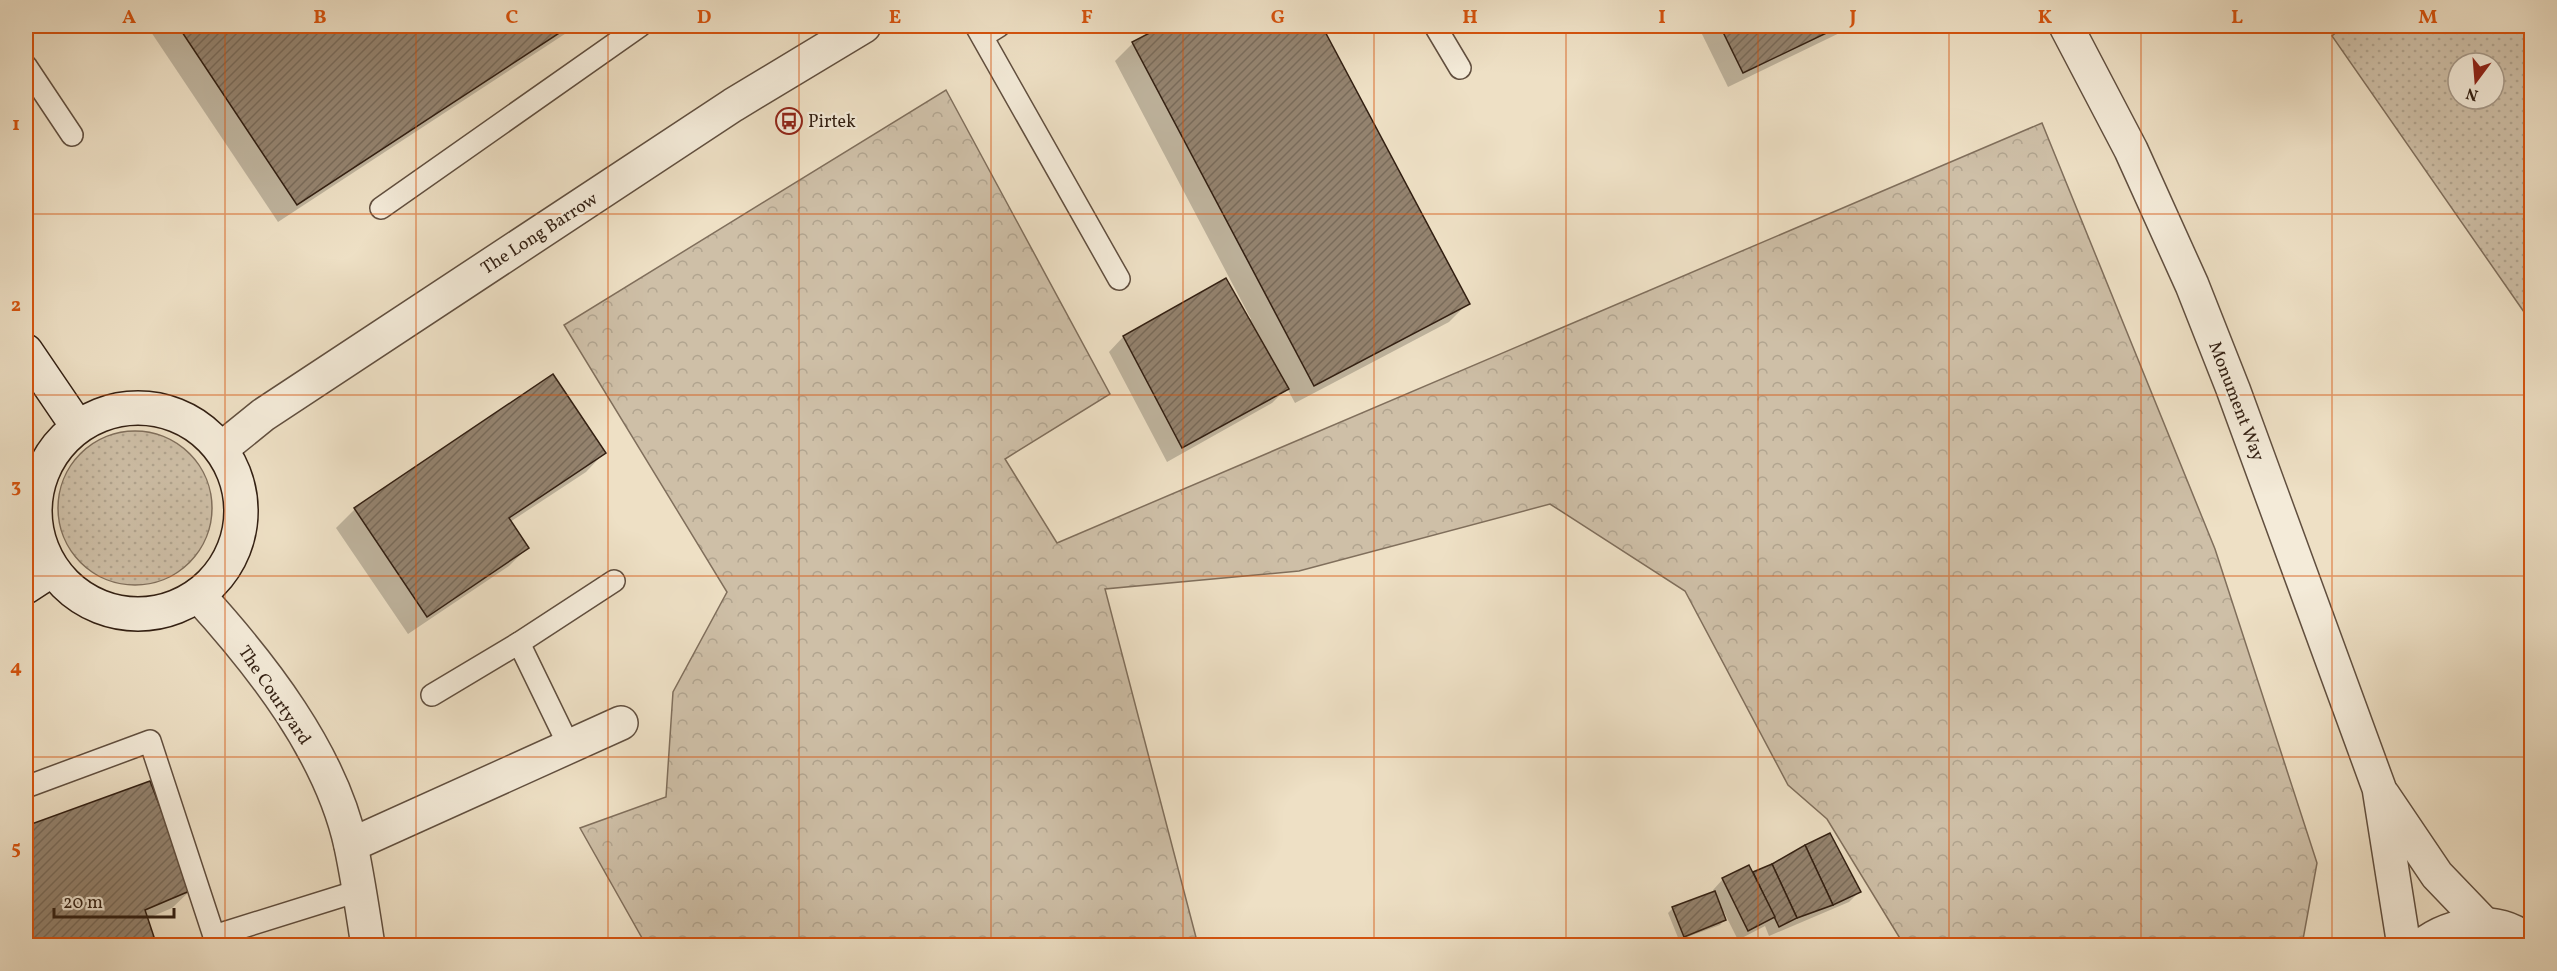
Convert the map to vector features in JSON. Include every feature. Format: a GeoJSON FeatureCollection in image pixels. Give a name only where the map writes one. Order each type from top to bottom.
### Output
{"type":"FeatureCollection","features":[{"type":"Feature","properties":{"kind":"street","name":"The Long Barrow"},"geometry":{"type":"LineString","coordinates":[[221,449],[263,415],[733,105],[864,26]]}},
{"type":"Feature","properties":{"kind":"street","name":"Monument Way"},"geometry":{"type":"LineString","coordinates":[[2066,26],[2131,150],[2192,285],[2233,389],[2379,788],[2404,945]]}},
{"type":"Feature","properties":{"kind":"street"},"geometry":{"type":"LineString","coordinates":[[26,351],[77,426]]}},
{"type":"Feature","properties":{"kind":"street"},"geometry":{"type":"LineString","coordinates":[[138,407],[170,412],[198,427],[221,449],[236,478],[242,511],[236,543],[221,572],[198,595],[173,608],[147,614],[120,612],[94,604],[71,590],[52,570],[39,540],[34,509],[39,477],[54,448],[77,426],[106,411],[138,407]]}},
{"type":"Feature","properties":{"kind":"street"},"geometry":{"type":"LineString","coordinates":[[26,587],[52,570]]}},
{"type":"Feature","properties":{"kind":"street","name":"The Courtyard"},"geometry":{"type":"LineString","coordinates":[[198,595],[240,642],[298,723],[338,804],[351,845],[368,945]]}},
{"type":"Feature","properties":{"kind":"street"},"geometry":{"type":"LineString","coordinates":[[351,845],[621,723]]}},
{"type":"Feature","properties":{"kind":"street","name":"Monument Way"},"geometry":{"type":"LineString","coordinates":[[2379,788],[2437,875],[2485,925]]}},
{"type":"Feature","properties":{"kind":"street"},"geometry":{"type":"LineString","coordinates":[[2421,945],[2441,932],[2462,925],[2485,925],[2508,930],[2532,945]]}},
{"type":"Feature","properties":{"kind":"lane"},"geometry":{"type":"LineString","coordinates":[[381,208],[640,26]]}},
{"type":"Feature","properties":{"kind":"lane"},"geometry":{"type":"LineString","coordinates":[[1435,26],[1460,68]]}},
{"type":"Feature","properties":{"kind":"lane"},"geometry":{"type":"LineString","coordinates":[[986,29],[1119,279]]}},
{"type":"Feature","properties":{"kind":"lane"},"geometry":{"type":"LineString","coordinates":[[26,66],[72,135]]}},
{"type":"Feature","properties":{"kind":"lane"},"geometry":{"type":"LineString","coordinates":[[432,695],[519,643],[614,581]]}},
{"type":"Feature","properties":{"kind":"lane"},"geometry":{"type":"LineString","coordinates":[[519,643],[570,748]]}},
{"type":"Feature","properties":{"kind":"lane"},"geometry":{"type":"LineString","coordinates":[[26,787],[150,741],[214,936],[358,891]]}},
{"type":"Feature","properties":{"kind":"green space"},"geometry":{"type":"Polygon","coordinates":[[[2344,26],[2531,26],[2531,322],[2332,36],[2344,26]]]}},
{"type":"Feature","properties":{"kind":"green space"},"geometry":{"type":"Polygon","coordinates":[[[946,90],[1110,394],[1005,459],[1057,543],[2042,123],[2215,549],[2317,863],[2302,945],[1904,945],[1827,819],[1788,785],[1685,591],[1550,504],[1299,571],[1105,589],[1198,945],[646,945],[580,828],[666,797],[673,692],[727,592],[564,325],[946,90]]]}},
{"type":"Feature","properties":{"kind":"green space"},"geometry":{"type":"Polygon","coordinates":[[[135,431],[165,436],[190,453],[207,478],[212,508],[207,538],[190,563],[165,580],[135,585],[105,580],[80,563],[63,538],[58,508],[63,478],[80,453],[105,436],[135,431]]]}},
{"type":"Feature","properties":{"kind":"building"},"geometry":{"type":"Polygon","coordinates":[[[178,26],[570,26],[297,205],[178,26]]]}},
{"type":"Feature","properties":{"kind":"building"},"geometry":{"type":"Polygon","coordinates":[[[1163,26],[1322,26],[1470,304],[1314,386],[1132,42],[1163,26]]]}},
{"type":"Feature","properties":{"kind":"building"},"geometry":{"type":"Polygon","coordinates":[[[1720,26],[1841,26],[1743,73],[1720,26]]]}},
{"type":"Feature","properties":{"kind":"building"},"geometry":{"type":"Polygon","coordinates":[[[1226,278],[1289,389],[1182,448],[1123,336],[1226,278]]]}},
{"type":"Feature","properties":{"kind":"building"},"geometry":{"type":"Polygon","coordinates":[[[553,374],[606,453],[509,518],[529,548],[427,617],[354,508],[553,374]]]}},
{"type":"Feature","properties":{"kind":"building"},"geometry":{"type":"Polygon","coordinates":[[[150,781],[192,890],[145,910],[157,946],[26,946],[26,826],[150,781]]]}},
{"type":"Feature","properties":{"kind":"building"},"geometry":{"type":"Polygon","coordinates":[[[1830,833],[1861,892],[1833,905],[1805,845],[1830,833]]]}},
{"type":"Feature","properties":{"kind":"building"},"geometry":{"type":"Polygon","coordinates":[[[1805,845],[1833,905],[1797,918],[1772,864],[1805,845]]]}},
{"type":"Feature","properties":{"kind":"building"},"geometry":{"type":"Polygon","coordinates":[[[1772,864],[1797,918],[1779,927],[1753,872],[1772,864]]]}},
{"type":"Feature","properties":{"kind":"building"},"geometry":{"type":"Polygon","coordinates":[[[1749,865],[1775,917],[1748,931],[1722,878],[1749,865]]]}},
{"type":"Feature","properties":{"kind":"building"},"geometry":{"type":"Polygon","coordinates":[[[1715,891],[1726,920],[1684,937],[1672,907],[1715,891]]]}},
{"type":"Feature","properties":{"kind":"place","name":"Pirtek"},"geometry":{"type":"Point","coordinates":[789,121]}}]}
